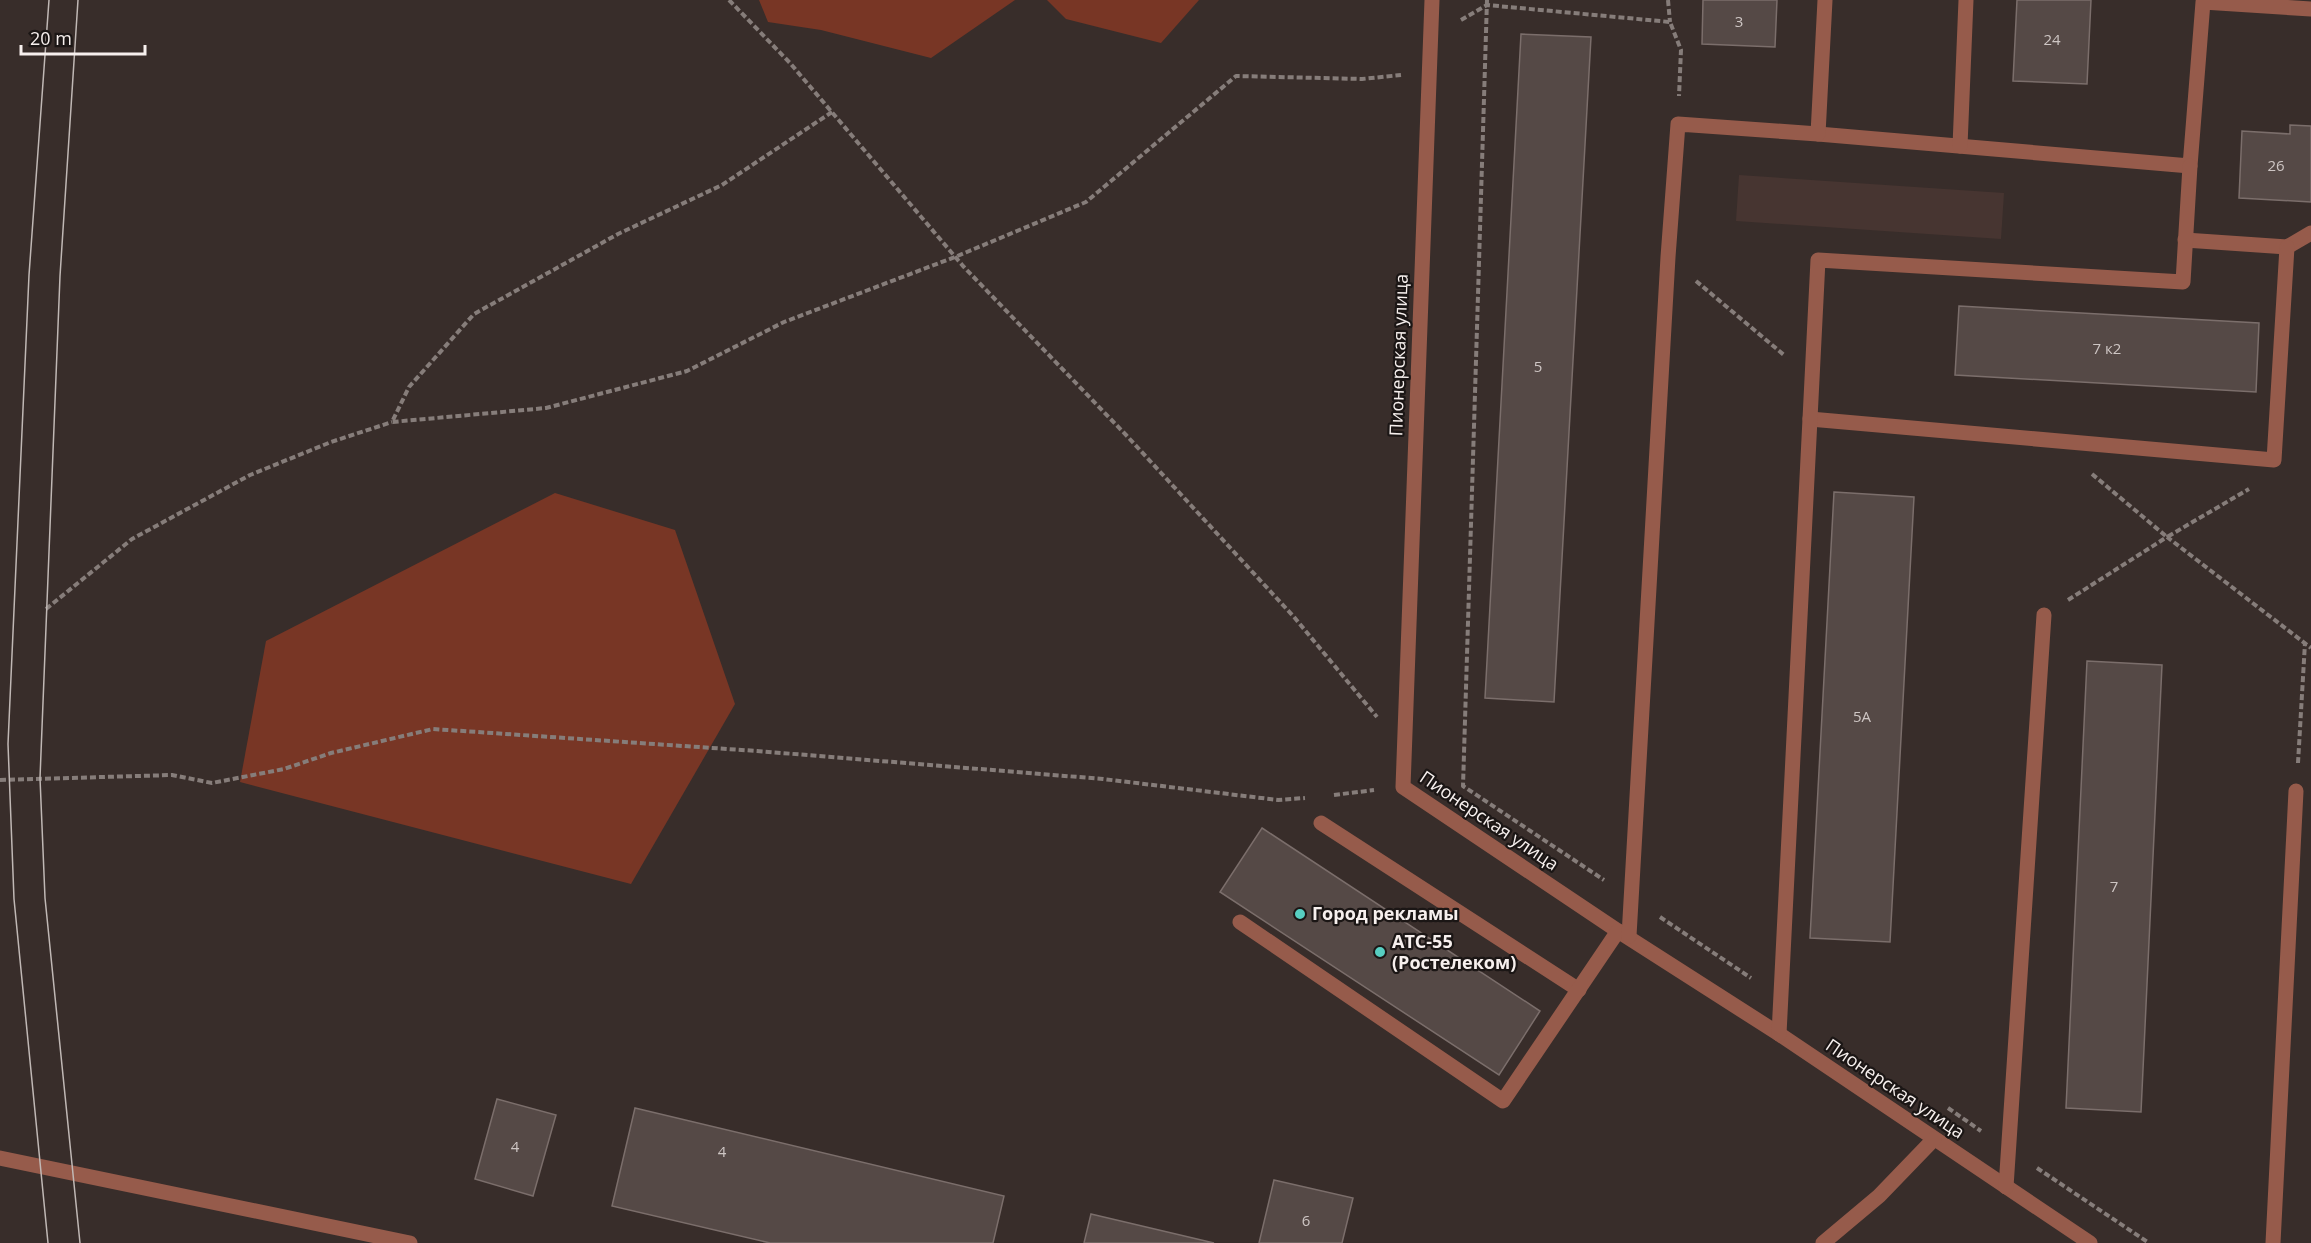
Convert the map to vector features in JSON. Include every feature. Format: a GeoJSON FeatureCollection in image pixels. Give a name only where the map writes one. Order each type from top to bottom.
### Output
{"type":"FeatureCollection","features":[{"type":"Feature","properties":{"kind":"street","name":"Пионерская улица"},"geometry":{"type":"LineString","coordinates":[[1432,0],[1403,787],[1623,934],[1779,1034],[2090,1243]]}},
{"type":"Feature","properties":{"kind":"street"},"geometry":{"type":"LineString","coordinates":[[1818,134],[1825,0]]}},
{"type":"Feature","properties":{"kind":"street"},"geometry":{"type":"LineString","coordinates":[[1960,146],[1966,0]]}},
{"type":"Feature","properties":{"kind":"street"},"geometry":{"type":"LineString","coordinates":[[1779,1034],[1818,260],[2183,282],[2203,2],[2311,9]]}},
{"type":"Feature","properties":{"kind":"street"},"geometry":{"type":"LineString","coordinates":[[1240,922],[1503,1101],[1579,990],[1623,934],[1678,124],[2190,166]]}},
{"type":"Feature","properties":{"kind":"street"},"geometry":{"type":"LineString","coordinates":[[2185,240],[2287,247],[2311,233]]}},
{"type":"Feature","properties":{"kind":"street"},"geometry":{"type":"LineString","coordinates":[[1810,419],[2274,460],[2287,247]]}},
{"type":"Feature","properties":{"kind":"street"},"geometry":{"type":"LineString","coordinates":[[2006,1187],[2044,615]]}},
{"type":"Feature","properties":{"kind":"street"},"geometry":{"type":"LineString","coordinates":[[2273,1243],[2296,791]]}},
{"type":"Feature","properties":{"kind":"street"},"geometry":{"type":"LineString","coordinates":[[1321,823],[1579,990]]}},
{"type":"Feature","properties":{"kind":"street"},"geometry":{"type":"LineString","coordinates":[[1822,1243],[1879,1196],[1934,1139]]}},
{"type":"Feature","properties":{"kind":"street"},"geometry":{"type":"LineString","coordinates":[[0,1158],[410,1243]]}},
{"type":"Feature","properties":{"kind":"path"},"geometry":{"type":"LineString","coordinates":[[729,0],[790,63],[955,257],[1127,436],[1294,617],[1404,750]]}},
{"type":"Feature","properties":{"kind":"path"},"geometry":{"type":"LineString","coordinates":[[1668,0],[1670,22],[1681,50],[1678,124]]}},
{"type":"Feature","properties":{"kind":"path"},"geometry":{"type":"LineString","coordinates":[[1463,786],[1487,3]]}},
{"type":"Feature","properties":{"kind":"path"},"geometry":{"type":"LineString","coordinates":[[1430,38],[1487,3],[1670,22]]}},
{"type":"Feature","properties":{"kind":"path"},"geometry":{"type":"LineString","coordinates":[[46,609],[132,539],[240,480],[331,442],[392,422],[546,408],[687,371],[784,322],[955,257],[1086,202],[1236,76],[1362,79],[1429,72]]}},
{"type":"Feature","properties":{"kind":"path"},"geometry":{"type":"LineString","coordinates":[[392,422],[409,387],[474,314],[618,234],[722,185],[832,112]]}},
{"type":"Feature","properties":{"kind":"path"},"geometry":{"type":"LineString","coordinates":[[1668,257],[1812,379]]}},
{"type":"Feature","properties":{"kind":"path"},"geometry":{"type":"LineString","coordinates":[[2044,615],[2168,537],[2311,648]]}},
{"type":"Feature","properties":{"kind":"path"},"geometry":{"type":"LineString","coordinates":[[2296,791],[2305,643]]}},
{"type":"Feature","properties":{"kind":"path"},"geometry":{"type":"LineString","coordinates":[[0,780],[172,775],[212,783],[284,769],[331,753],[433,729],[757,751],[1103,779],[1278,800],[1308,797]]}},
{"type":"Feature","properties":{"kind":"path"},"geometry":{"type":"LineString","coordinates":[[1329,796],[1403,787]]}},
{"type":"Feature","properties":{"kind":"shaded area"},"geometry":{"type":"Polygon","coordinates":[[[759,0],[1015,0],[931,58],[821,30],[768,22],[759,0]]]}},
{"type":"Feature","properties":{"kind":"shaded area"},"geometry":{"type":"Polygon","coordinates":[[[1047,0],[1199,0],[1161,43],[1066,19],[1047,0]]]}},
{"type":"Feature","properties":{"kind":"shaded area"},"geometry":{"type":"Polygon","coordinates":[[[1739,175],[2004,193],[2001,239],[1736,221],[1739,175]]]}},
{"type":"Feature","properties":{"kind":"shaded area"},"geometry":{"type":"Polygon","coordinates":[[[555,493],[675,530],[735,704],[631,884],[240,782],[266,641],[555,493]]]}},
{"type":"Feature","properties":{"kind":"building"},"geometry":{"type":"Polygon","coordinates":[[[1703,0],[1777,0],[1775,47],[1702,44],[1703,0]]]}},
{"type":"Feature","properties":{"kind":"building"},"geometry":{"type":"Polygon","coordinates":[[[2017,0],[2091,0],[2087,84],[2013,81],[2017,0]]]}},
{"type":"Feature","properties":{"kind":"building"},"geometry":{"type":"Polygon","coordinates":[[[1521,34],[1591,37],[1554,702],[1485,698],[1521,34]]]}},
{"type":"Feature","properties":{"kind":"building"},"geometry":{"type":"Polygon","coordinates":[[[2290,125],[2311,126],[2311,202],[2239,198],[2242,131],[2290,134],[2290,125]]]}},
{"type":"Feature","properties":{"kind":"building"},"geometry":{"type":"Polygon","coordinates":[[[1959,306],[2259,323],[2256,392],[1955,375],[1959,306]]]}},
{"type":"Feature","properties":{"kind":"building"},"geometry":{"type":"Polygon","coordinates":[[[1834,492],[1914,497],[1890,942],[1810,938],[1834,492]]]}},
{"type":"Feature","properties":{"kind":"building"},"geometry":{"type":"Polygon","coordinates":[[[2087,661],[2162,665],[2141,1112],[2066,1108],[2087,661]]]}},
{"type":"Feature","properties":{"kind":"building","name":"АТС-55 (Ростелеком)"},"geometry":{"type":"Polygon","coordinates":[[[1262,828],[1540,1011],[1499,1075],[1220,892],[1262,828]]]}},
{"type":"Feature","properties":{"kind":"building"},"geometry":{"type":"Polygon","coordinates":[[[497,1099],[556,1115],[533,1196],[475,1179],[497,1099]]]}},
{"type":"Feature","properties":{"kind":"building"},"geometry":{"type":"Polygon","coordinates":[[[635,1108],[1004,1196],[993,1243],[770,1243],[612,1206],[635,1108]]]}},
{"type":"Feature","properties":{"kind":"building"},"geometry":{"type":"Polygon","coordinates":[[[1274,1180],[1353,1198],[1342,1243],[1259,1243],[1274,1180]]]}},
{"type":"Feature","properties":{"kind":"building"},"geometry":{"type":"Polygon","coordinates":[[[1091,1214],[1214,1243],[1084,1243],[1091,1214]]]}},
{"type":"Feature","properties":{"kind":"tram line"},"geometry":{"type":"LineString","coordinates":[[48,1243],[14,899],[8,744],[29,275],[49,0]]}},
{"type":"Feature","properties":{"kind":"tram line"},"geometry":{"type":"LineString","coordinates":[[78,0],[60,276],[40,778],[45,898],[80,1243]]}},
{"type":"Feature","properties":{"kind":"place","name":"Город рекламы"},"geometry":{"type":"Point","coordinates":[1300,914]}},
{"type":"Feature","properties":{"kind":"place","name":"АТС-55 (Ростелеком)"},"geometry":{"type":"Point","coordinates":[1380,952]}}]}
